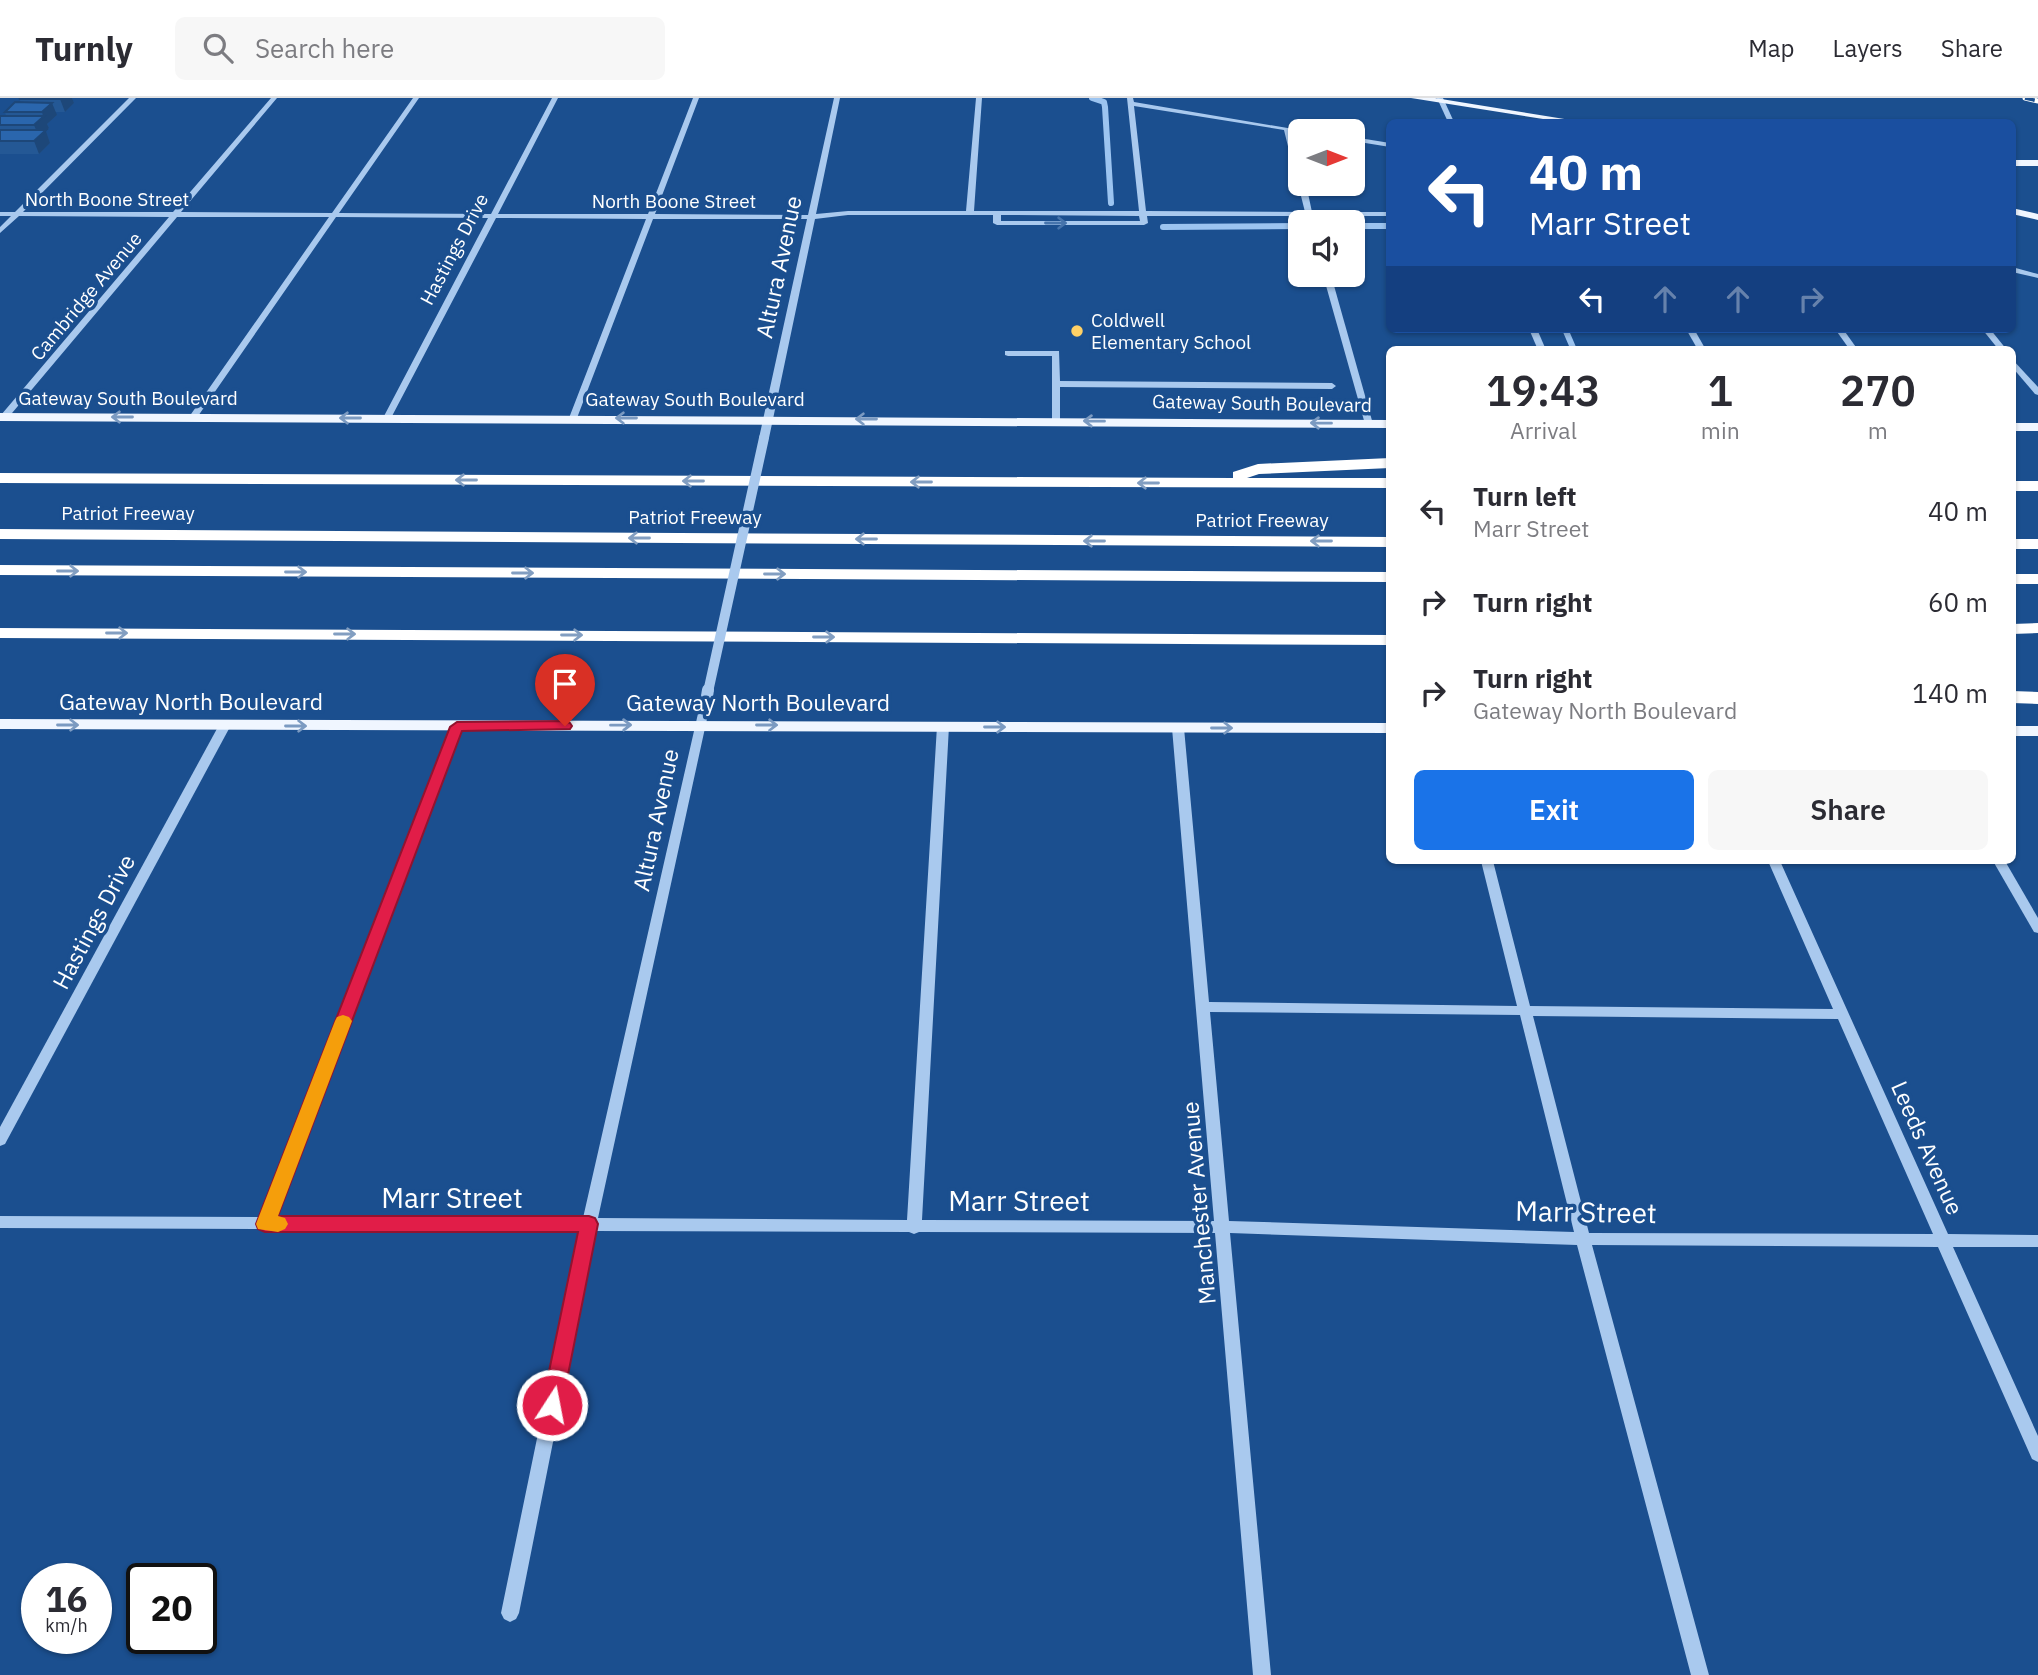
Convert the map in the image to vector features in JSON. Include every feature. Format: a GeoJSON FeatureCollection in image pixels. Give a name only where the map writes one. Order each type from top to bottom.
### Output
{"type":"FeatureCollection","features":[{"type":"Feature","properties":{"kind":"highway"},"geometry":{"type":"LineString","coordinates":[[1216,483],[1258,469],[1386,463]]}},
{"type":"Feature","properties":{"kind":"highway"},"geometry":{"type":"LineString","coordinates":[[0,478],[1386,483]]}},
{"type":"Feature","properties":{"kind":"highway"},"geometry":{"type":"LineString","coordinates":[[2016,486],[2038,486]]}},
{"type":"Feature","properties":{"kind":"highway","name":"Patriot Freeway"},"geometry":{"type":"LineString","coordinates":[[0,534],[1386,542]]}},
{"type":"Feature","properties":{"kind":"highway"},"geometry":{"type":"LineString","coordinates":[[2016,544],[2038,544]]}},
{"type":"Feature","properties":{"kind":"highway"},"geometry":{"type":"LineString","coordinates":[[0,570],[1386,577]]}},
{"type":"Feature","properties":{"kind":"highway"},"geometry":{"type":"LineString","coordinates":[[2016,579],[2038,579]]}},
{"type":"Feature","properties":{"kind":"highway"},"geometry":{"type":"LineString","coordinates":[[2016,629],[2038,628]]}},
{"type":"Feature","properties":{"kind":"highway"},"geometry":{"type":"LineString","coordinates":[[0,633],[1386,640]]}},
{"type":"Feature","properties":{"kind":"highway"},"geometry":{"type":"LineString","coordinates":[[1335,640],[1386,651]]}},
{"type":"Feature","properties":{"kind":"highway"},"geometry":{"type":"LineString","coordinates":[[2016,641],[2038,642]]}},
{"type":"Feature","properties":{"kind":"highway"},"geometry":{"type":"LineString","coordinates":[[2016,696],[2038,698]]}},
{"type":"Feature","properties":{"kind":"main road"},"geometry":{"type":"LineString","coordinates":[[1416,98],[1559,119]]}},
{"type":"Feature","properties":{"kind":"main road"},"geometry":{"type":"LineString","coordinates":[[2016,163],[2038,163]]}},
{"type":"Feature","properties":{"kind":"main road"},"geometry":{"type":"LineString","coordinates":[[2016,212],[2038,218]]}},
{"type":"Feature","properties":{"kind":"main road","name":"Gateway South Boulevard"},"geometry":{"type":"LineString","coordinates":[[2,417],[1056,420],[1386,424]]}},
{"type":"Feature","properties":{"kind":"main road"},"geometry":{"type":"LineString","coordinates":[[2016,427],[2038,427]]}},
{"type":"Feature","properties":{"kind":"main road","name":"Gateway North Boulevard"},"geometry":{"type":"LineString","coordinates":[[0,724],[1386,728]]}},
{"type":"Feature","properties":{"kind":"main road"},"geometry":{"type":"LineString","coordinates":[[2016,731],[2038,731]]}},
{"type":"Feature","properties":{"kind":"street"},"geometry":{"type":"LineString","coordinates":[[0,231],[133,98]]}},
{"type":"Feature","properties":{"kind":"street","name":"Cambridge Avenue"},"geometry":{"type":"LineString","coordinates":[[2,417],[274,98]]}},
{"type":"Feature","properties":{"kind":"street"},"geometry":{"type":"LineString","coordinates":[[193,417],[416,98]]}},
{"type":"Feature","properties":{"kind":"street","name":"Hastings Drive"},"geometry":{"type":"LineString","coordinates":[[387,418],[555,98]]}},
{"type":"Feature","properties":{"kind":"street"},"geometry":{"type":"LineString","coordinates":[[573,418],[696,98]]}},
{"type":"Feature","properties":{"kind":"street","name":"Altura Avenue"},"geometry":{"type":"LineString","coordinates":[[510,1613],[589,1224],[837,98]]}},
{"type":"Feature","properties":{"kind":"street"},"geometry":{"type":"LineString","coordinates":[[970,213],[979,98]]}},
{"type":"Feature","properties":{"kind":"street"},"geometry":{"type":"LineString","coordinates":[[1441,100],[1450,119]]}},
{"type":"Feature","properties":{"kind":"street"},"geometry":{"type":"LineString","coordinates":[[997,213],[997,223],[1144,223],[1131,101],[1287,129],[1288,133]]}},
{"type":"Feature","properties":{"kind":"street"},"geometry":{"type":"LineString","coordinates":[[1365,141],[1386,144]]}},
{"type":"Feature","properties":{"kind":"street","name":"North Boone Street"},"geometry":{"type":"LineString","coordinates":[[0,214],[811,217],[848,213],[997,213]]}},
{"type":"Feature","properties":{"kind":"street"},"geometry":{"type":"LineString","coordinates":[[1143,213],[1288,213]]}},
{"type":"Feature","properties":{"kind":"street"},"geometry":{"type":"LineString","coordinates":[[1365,214],[1386,214]]}},
{"type":"Feature","properties":{"kind":"street"},"geometry":{"type":"LineString","coordinates":[[2016,270],[2038,276]]}},
{"type":"Feature","properties":{"kind":"street"},"geometry":{"type":"LineString","coordinates":[[1330,287],[1369,424]]}},
{"type":"Feature","properties":{"kind":"street"},"geometry":{"type":"LineString","coordinates":[[1008,353],[1056,353],[1056,420]]}},
{"type":"Feature","properties":{"kind":"street"},"geometry":{"type":"LineString","coordinates":[[2016,366],[2038,392]]}},
{"type":"Feature","properties":{"kind":"street"},"geometry":{"type":"LineString","coordinates":[[1055,384],[1332,386]]}},
{"type":"Feature","properties":{"kind":"street","name":"Hastings Drive"},"geometry":{"type":"LineString","coordinates":[[0,1140],[225,725]]}},
{"type":"Feature","properties":{"kind":"street"},"geometry":{"type":"LineString","coordinates":[[914,1228],[943,726]]}},
{"type":"Feature","properties":{"kind":"street"},"geometry":{"type":"LineString","coordinates":[[265,1224],[457,727]]}},
{"type":"Feature","properties":{"kind":"street","name":"Manchester Avenue"},"geometry":{"type":"LineString","coordinates":[[1178,728],[1262,1675]]}},
{"type":"Feature","properties":{"kind":"street"},"geometry":{"type":"LineString","coordinates":[[1488,864],[1583,1239],[1700,1675]]}},
{"type":"Feature","properties":{"kind":"street","name":"Leeds Avenue"},"geometry":{"type":"LineString","coordinates":[[1775,864],[2038,1454]]}},
{"type":"Feature","properties":{"kind":"street"},"geometry":{"type":"LineString","coordinates":[[2001,864],[2038,929]]}},
{"type":"Feature","properties":{"kind":"street"},"geometry":{"type":"LineString","coordinates":[[1203,1007],[1843,1014]]}},
{"type":"Feature","properties":{"kind":"street","name":"Marr Street"},"geometry":{"type":"LineString","coordinates":[[0,1222],[914,1228],[1224,1227],[1583,1239],[2038,1241]]}},
{"type":"Feature","properties":{"kind":"building"},"geometry":{"type":"Polygon","coordinates":[[[21,98],[61,98],[19,99],[21,98]]]}},
{"type":"Feature","properties":{"kind":"building"},"geometry":{"type":"Polygon","coordinates":[[[15,102],[52,103],[42,112],[5,112],[15,102]]]}},
{"type":"Feature","properties":{"kind":"building"},"geometry":{"type":"Polygon","coordinates":[[[0,116],[44,116],[34,125],[0,125],[0,116]]]}},
{"type":"Feature","properties":{"kind":"building"},"geometry":{"type":"Polygon","coordinates":[[[0,130],[46,130],[34,141],[0,141],[0,130]]]}},
{"type":"Feature","properties":{"kind":"waterway"},"geometry":{"type":"LineString","coordinates":[[1092,98],[1104,102],[1105,107],[1111,203]]}},
{"type":"Feature","properties":{"kind":"waterway"},"geometry":{"type":"LineString","coordinates":[[1163,227],[1288,226]]}},
{"type":"Feature","properties":{"kind":"waterway"},"geometry":{"type":"LineString","coordinates":[[1365,226],[1386,226]]}},
{"type":"Feature","properties":{"kind":"waterway"},"geometry":{"type":"LineString","coordinates":[[1567,333],[1572,346]]}},
{"type":"Feature","properties":{"kind":"railway"},"geometry":{"type":"LineString","coordinates":[[2025,98],[2038,101]]}},
{"type":"Feature","properties":{"kind":"slow traffic"},"geometry":{"type":"LineString","coordinates":[[278,1224],[265,1224],[343,1021]]}},
{"type":"Feature","properties":{"kind":"place","name":"Coldwell Elementary School"},"geometry":{"type":"Point","coordinates":[1077,331]}},
{"type":"Feature","properties":{"kind":"route"},"geometry":{"type":"LineString","coordinates":[[552,1405],[589,1224],[265,1224],[457,727],[565,726]]}}]}
